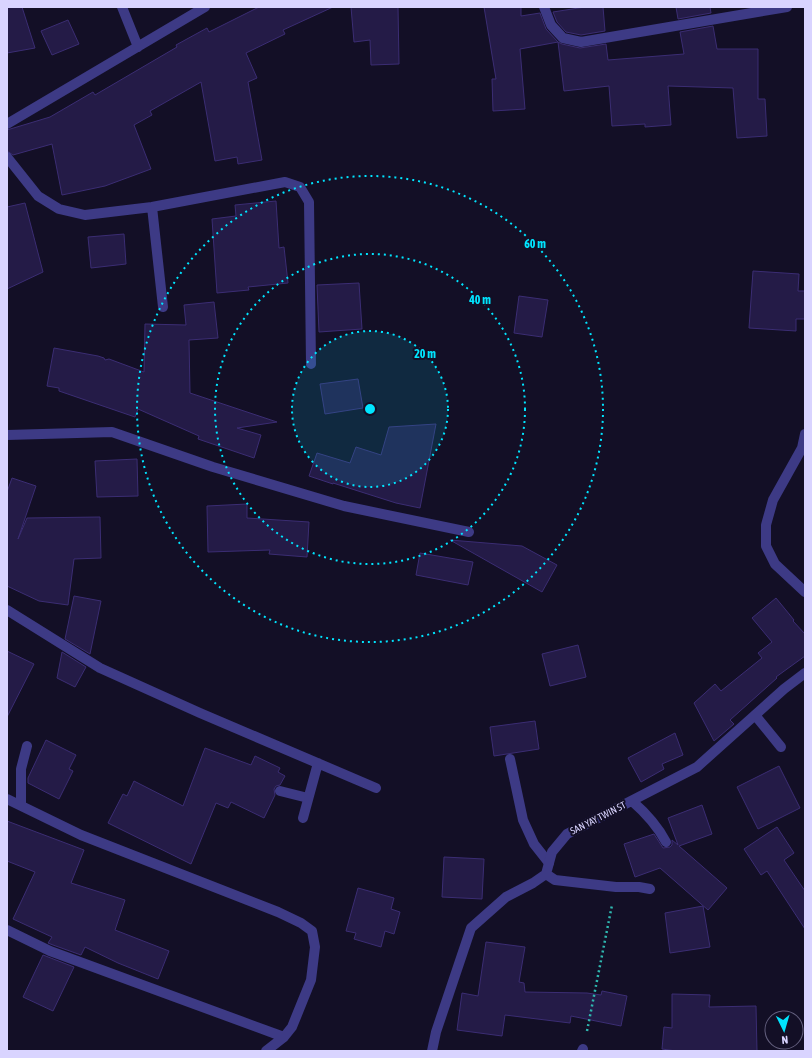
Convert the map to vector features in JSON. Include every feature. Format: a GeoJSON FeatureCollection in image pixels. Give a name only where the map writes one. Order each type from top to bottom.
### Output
{"type":"FeatureCollection","features":[{"type":"Feature","properties":{"kind":"street"},"geometry":{"type":"LineString","coordinates":[[122,7],[138,47]]}},
{"type":"Feature","properties":{"kind":"street"},"geometry":{"type":"LineString","coordinates":[[7,124],[205,7]]}},
{"type":"Feature","properties":{"kind":"street"},"geometry":{"type":"LineString","coordinates":[[544,7],[551,25],[563,38],[582,42],[787,7]]}},
{"type":"Feature","properties":{"kind":"street"},"geometry":{"type":"LineString","coordinates":[[7,158],[38,196],[59,209],[85,215],[152,206],[285,182],[300,187],[309,202],[311,364]]}},
{"type":"Feature","properties":{"kind":"street"},"geometry":{"type":"LineString","coordinates":[[152,206],[163,307]]}},
{"type":"Feature","properties":{"kind":"street"},"geometry":{"type":"LineString","coordinates":[[7,436],[112,432],[213,467],[344,506],[469,532]]}},
{"type":"Feature","properties":{"kind":"street"},"geometry":{"type":"LineString","coordinates":[[805,434],[802,448],[773,500],[766,525],[766,546],[775,564],[805,592]]}},
{"type":"Feature","properties":{"kind":"street"},"geometry":{"type":"LineString","coordinates":[[7,610],[100,668],[200,713],[376,788]]}},
{"type":"Feature","properties":{"kind":"street","name":"SAN YAY TWIN ST"},"geometry":{"type":"LineString","coordinates":[[546,874],[552,852],[567,834],[697,767],[784,689],[805,673]]}},
{"type":"Feature","properties":{"kind":"street"},"geometry":{"type":"LineString","coordinates":[[755,715],[781,747]]}},
{"type":"Feature","properties":{"kind":"street"},"geometry":{"type":"LineString","coordinates":[[21,806],[21,769],[27,746]]}},
{"type":"Feature","properties":{"kind":"street"},"geometry":{"type":"LineString","coordinates":[[510,759],[523,820],[534,844],[549,863]]}},
{"type":"Feature","properties":{"kind":"street"},"geometry":{"type":"LineString","coordinates":[[303,818],[318,763]]}},
{"type":"Feature","properties":{"kind":"street"},"geometry":{"type":"LineString","coordinates":[[280,791],[308,798]]}},
{"type":"Feature","properties":{"kind":"street"},"geometry":{"type":"LineString","coordinates":[[7,799],[82,835],[278,912],[301,923],[312,931],[315,947],[311,980],[292,1027],[284,1037],[266,1051]]}},
{"type":"Feature","properties":{"kind":"street"},"geometry":{"type":"LineString","coordinates":[[632,800],[660,829],[666,842]]}},
{"type":"Feature","properties":{"kind":"street"},"geometry":{"type":"LineString","coordinates":[[432,1051],[436,1032],[471,928],[506,897],[534,883],[546,874],[555,880],[616,887],[639,887],[650,889]]}},
{"type":"Feature","properties":{"kind":"street"},"geometry":{"type":"LineString","coordinates":[[7,930],[50,951],[284,1037]]}},
{"type":"Feature","properties":{"kind":"path"},"geometry":{"type":"LineString","coordinates":[[583,1050],[616,887]]}},
{"type":"Feature","properties":{"kind":"building"},"geometry":{"type":"Polygon","coordinates":[[[7,7],[22,7],[35,48],[7,53],[7,7]]]}},
{"type":"Feature","properties":{"kind":"building"},"geometry":{"type":"Polygon","coordinates":[[[259,7],[333,7],[283,30],[285,34],[246,53],[257,78],[248,82],[262,160],[238,164],[237,157],[215,161],[201,82],[150,111],[152,115],[134,125],[151,169],[105,186],[62,195],[52,144],[13,155],[7,151],[7,130],[50,117],[93,92],[95,95],[177,47],[176,45],[207,28],[209,32],[259,7]]]}},
{"type":"Feature","properties":{"kind":"building"},"geometry":{"type":"Polygon","coordinates":[[[351,7],[398,7],[399,64],[371,65],[370,40],[354,42],[351,7]]]}},
{"type":"Feature","properties":{"kind":"building"},"geometry":{"type":"Polygon","coordinates":[[[484,7],[521,7],[521,16],[540,13],[546,29],[558,42],[520,49],[525,109],[493,111],[492,79],[496,79],[484,7]]]}},
{"type":"Feature","properties":{"kind":"building"},"geometry":{"type":"Polygon","coordinates":[[[585,7],[603,7],[605,31],[581,35],[566,32],[557,22],[553,12],[585,7]]]}},
{"type":"Feature","properties":{"kind":"building"},"geometry":{"type":"Polygon","coordinates":[[[676,7],[710,7],[711,13],[678,19],[676,7]]]}},
{"type":"Feature","properties":{"kind":"building"},"geometry":{"type":"Polygon","coordinates":[[[68,20],[79,44],[52,55],[41,31],[68,20]]]}},
{"type":"Feature","properties":{"kind":"building"},"geometry":{"type":"Polygon","coordinates":[[[713,26],[717,49],[758,49],[758,99],[765,99],[767,136],[737,138],[733,88],[668,86],[671,125],[645,127],[645,124],[612,126],[609,86],[564,91],[558,42],[580,48],[606,44],[608,60],[684,54],[680,32],[713,26]]]}},
{"type":"Feature","properties":{"kind":"building"},"geometry":{"type":"Polygon","coordinates":[[[276,201],[279,248],[284,247],[288,283],[248,287],[249,290],[217,293],[212,219],[236,216],[235,205],[276,201]]]}},
{"type":"Feature","properties":{"kind":"building"},"geometry":{"type":"Polygon","coordinates":[[[25,203],[43,272],[7,289],[7,207],[25,203]]]}},
{"type":"Feature","properties":{"kind":"building"},"geometry":{"type":"Polygon","coordinates":[[[124,234],[126,264],[91,268],[88,237],[124,234]]]}},
{"type":"Feature","properties":{"kind":"building"},"geometry":{"type":"Polygon","coordinates":[[[753,271],[799,274],[798,291],[805,291],[805,319],[796,319],[796,331],[749,328],[753,271]]]}},
{"type":"Feature","properties":{"kind":"building"},"geometry":{"type":"Polygon","coordinates":[[[359,283],[362,329],[319,332],[317,285],[359,283]]]}},
{"type":"Feature","properties":{"kind":"building"},"geometry":{"type":"Polygon","coordinates":[[[519,296],[548,300],[542,337],[514,333],[519,296]]]}},
{"type":"Feature","properties":{"kind":"building"},"geometry":{"type":"Polygon","coordinates":[[[214,302],[218,338],[189,340],[190,393],[277,422],[237,428],[261,435],[254,458],[198,439],[199,436],[138,409],[135,417],[59,391],[59,388],[47,386],[54,348],[98,356],[104,358],[105,360],[109,359],[144,372],[145,324],[186,325],[184,305],[214,302]]]}},
{"type":"Feature","properties":{"kind":"building"},"geometry":{"type":"Polygon","coordinates":[[[358,379],[363,408],[325,414],[320,384],[358,379]]]}},
{"type":"Feature","properties":{"kind":"building"},"geometry":{"type":"Polygon","coordinates":[[[436,424],[420,508],[396,503],[309,476],[317,453],[350,463],[356,447],[381,455],[389,427],[436,424]]]}},
{"type":"Feature","properties":{"kind":"building"},"geometry":{"type":"Polygon","coordinates":[[[137,459],[138,496],[97,497],[95,461],[137,459]]]}},
{"type":"Feature","properties":{"kind":"building"},"geometry":{"type":"Polygon","coordinates":[[[12,478],[36,486],[18,539],[27,518],[100,517],[101,558],[74,559],[68,605],[39,601],[7,586],[7,492],[12,478]]]}},
{"type":"Feature","properties":{"kind":"building"},"geometry":{"type":"Polygon","coordinates":[[[247,504],[247,518],[309,522],[307,557],[269,554],[270,550],[208,552],[207,506],[247,504]]]}},
{"type":"Feature","properties":{"kind":"building"},"geometry":{"type":"Polygon","coordinates":[[[450,540],[522,546],[557,565],[542,592],[450,540]]]}},
{"type":"Feature","properties":{"kind":"building"},"geometry":{"type":"Polygon","coordinates":[[[420,553],[473,562],[468,585],[416,575],[420,553]]]}},
{"type":"Feature","properties":{"kind":"building"},"geometry":{"type":"Polygon","coordinates":[[[74,596],[101,601],[90,654],[65,639],[74,596]]]}},
{"type":"Feature","properties":{"kind":"building"},"geometry":{"type":"Polygon","coordinates":[[[776,598],[805,634],[805,656],[776,677],[777,678],[730,720],[734,724],[714,741],[694,703],[715,684],[721,691],[762,658],[758,653],[772,642],[752,618],[776,598]]]}},
{"type":"Feature","properties":{"kind":"building"},"geometry":{"type":"Polygon","coordinates":[[[578,645],[586,677],[550,686],[542,654],[578,645]]]}},
{"type":"Feature","properties":{"kind":"building"},"geometry":{"type":"Polygon","coordinates":[[[7,651],[34,664],[7,717],[7,651]]]}},
{"type":"Feature","properties":{"kind":"building"},"geometry":{"type":"Polygon","coordinates":[[[62,652],[86,667],[75,687],[57,678],[62,652]]]}},
{"type":"Feature","properties":{"kind":"building"},"geometry":{"type":"Polygon","coordinates":[[[535,721],[539,749],[494,756],[490,727],[535,721]]]}},
{"type":"Feature","properties":{"kind":"building"},"geometry":{"type":"Polygon","coordinates":[[[675,733],[683,755],[662,764],[664,769],[641,782],[628,758],[675,733]]]}},
{"type":"Feature","properties":{"kind":"building"},"geometry":{"type":"Polygon","coordinates":[[[46,740],[76,755],[69,769],[73,771],[59,799],[28,783],[28,778],[46,740]]]}},
{"type":"Feature","properties":{"kind":"building"},"geometry":{"type":"Polygon","coordinates":[[[205,748],[251,765],[255,756],[280,768],[278,772],[285,776],[280,785],[276,786],[274,789],[275,795],[264,818],[231,802],[228,808],[216,803],[191,864],[108,823],[123,794],[127,796],[134,781],[183,806],[205,748]]]}},
{"type":"Feature","properties":{"kind":"building"},"geometry":{"type":"Polygon","coordinates":[[[779,766],[800,808],[758,829],[737,787],[779,766]]]}},
{"type":"Feature","properties":{"kind":"building"},"geometry":{"type":"Polygon","coordinates":[[[702,805],[712,834],[679,846],[727,888],[708,910],[660,868],[635,877],[624,844],[654,834],[663,848],[670,847],[672,845],[672,840],[678,845],[668,818],[702,805]]]}},
{"type":"Feature","properties":{"kind":"building"},"geometry":{"type":"Polygon","coordinates":[[[7,821],[84,850],[71,883],[125,900],[115,930],[169,951],[158,979],[118,963],[85,947],[81,955],[48,943],[52,937],[13,919],[35,872],[7,861],[7,821]]]}},
{"type":"Feature","properties":{"kind":"building"},"geometry":{"type":"Polygon","coordinates":[[[777,827],[794,853],[784,860],[805,891],[805,929],[767,871],[761,875],[744,849],[777,827]]]}},
{"type":"Feature","properties":{"kind":"building"},"geometry":{"type":"Polygon","coordinates":[[[444,857],[484,859],[482,899],[442,897],[444,857]]]}},
{"type":"Feature","properties":{"kind":"building"},"geometry":{"type":"Polygon","coordinates":[[[358,888],[394,898],[391,909],[400,912],[394,934],[385,931],[381,947],[354,939],[356,933],[346,931],[358,888]]]}},
{"type":"Feature","properties":{"kind":"building"},"geometry":{"type":"Polygon","coordinates":[[[703,906],[710,947],[670,953],[665,913],[703,906]]]}},
{"type":"Feature","properties":{"kind":"building"},"geometry":{"type":"Polygon","coordinates":[[[486,942],[525,947],[519,982],[524,983],[525,992],[587,993],[601,995],[602,991],[627,996],[621,1026],[571,1016],[570,1023],[505,1015],[502,1036],[457,1030],[462,993],[478,996],[486,942]]]}},
{"type":"Feature","properties":{"kind":"building"},"geometry":{"type":"Polygon","coordinates":[[[43,955],[74,967],[53,1011],[23,997],[43,955]]]}},
{"type":"Feature","properties":{"kind":"building"},"geometry":{"type":"Polygon","coordinates":[[[672,994],[710,995],[709,1007],[756,1006],[757,1051],[676,1051],[662,1049],[664,1027],[672,1028],[672,994]]]}}]}
